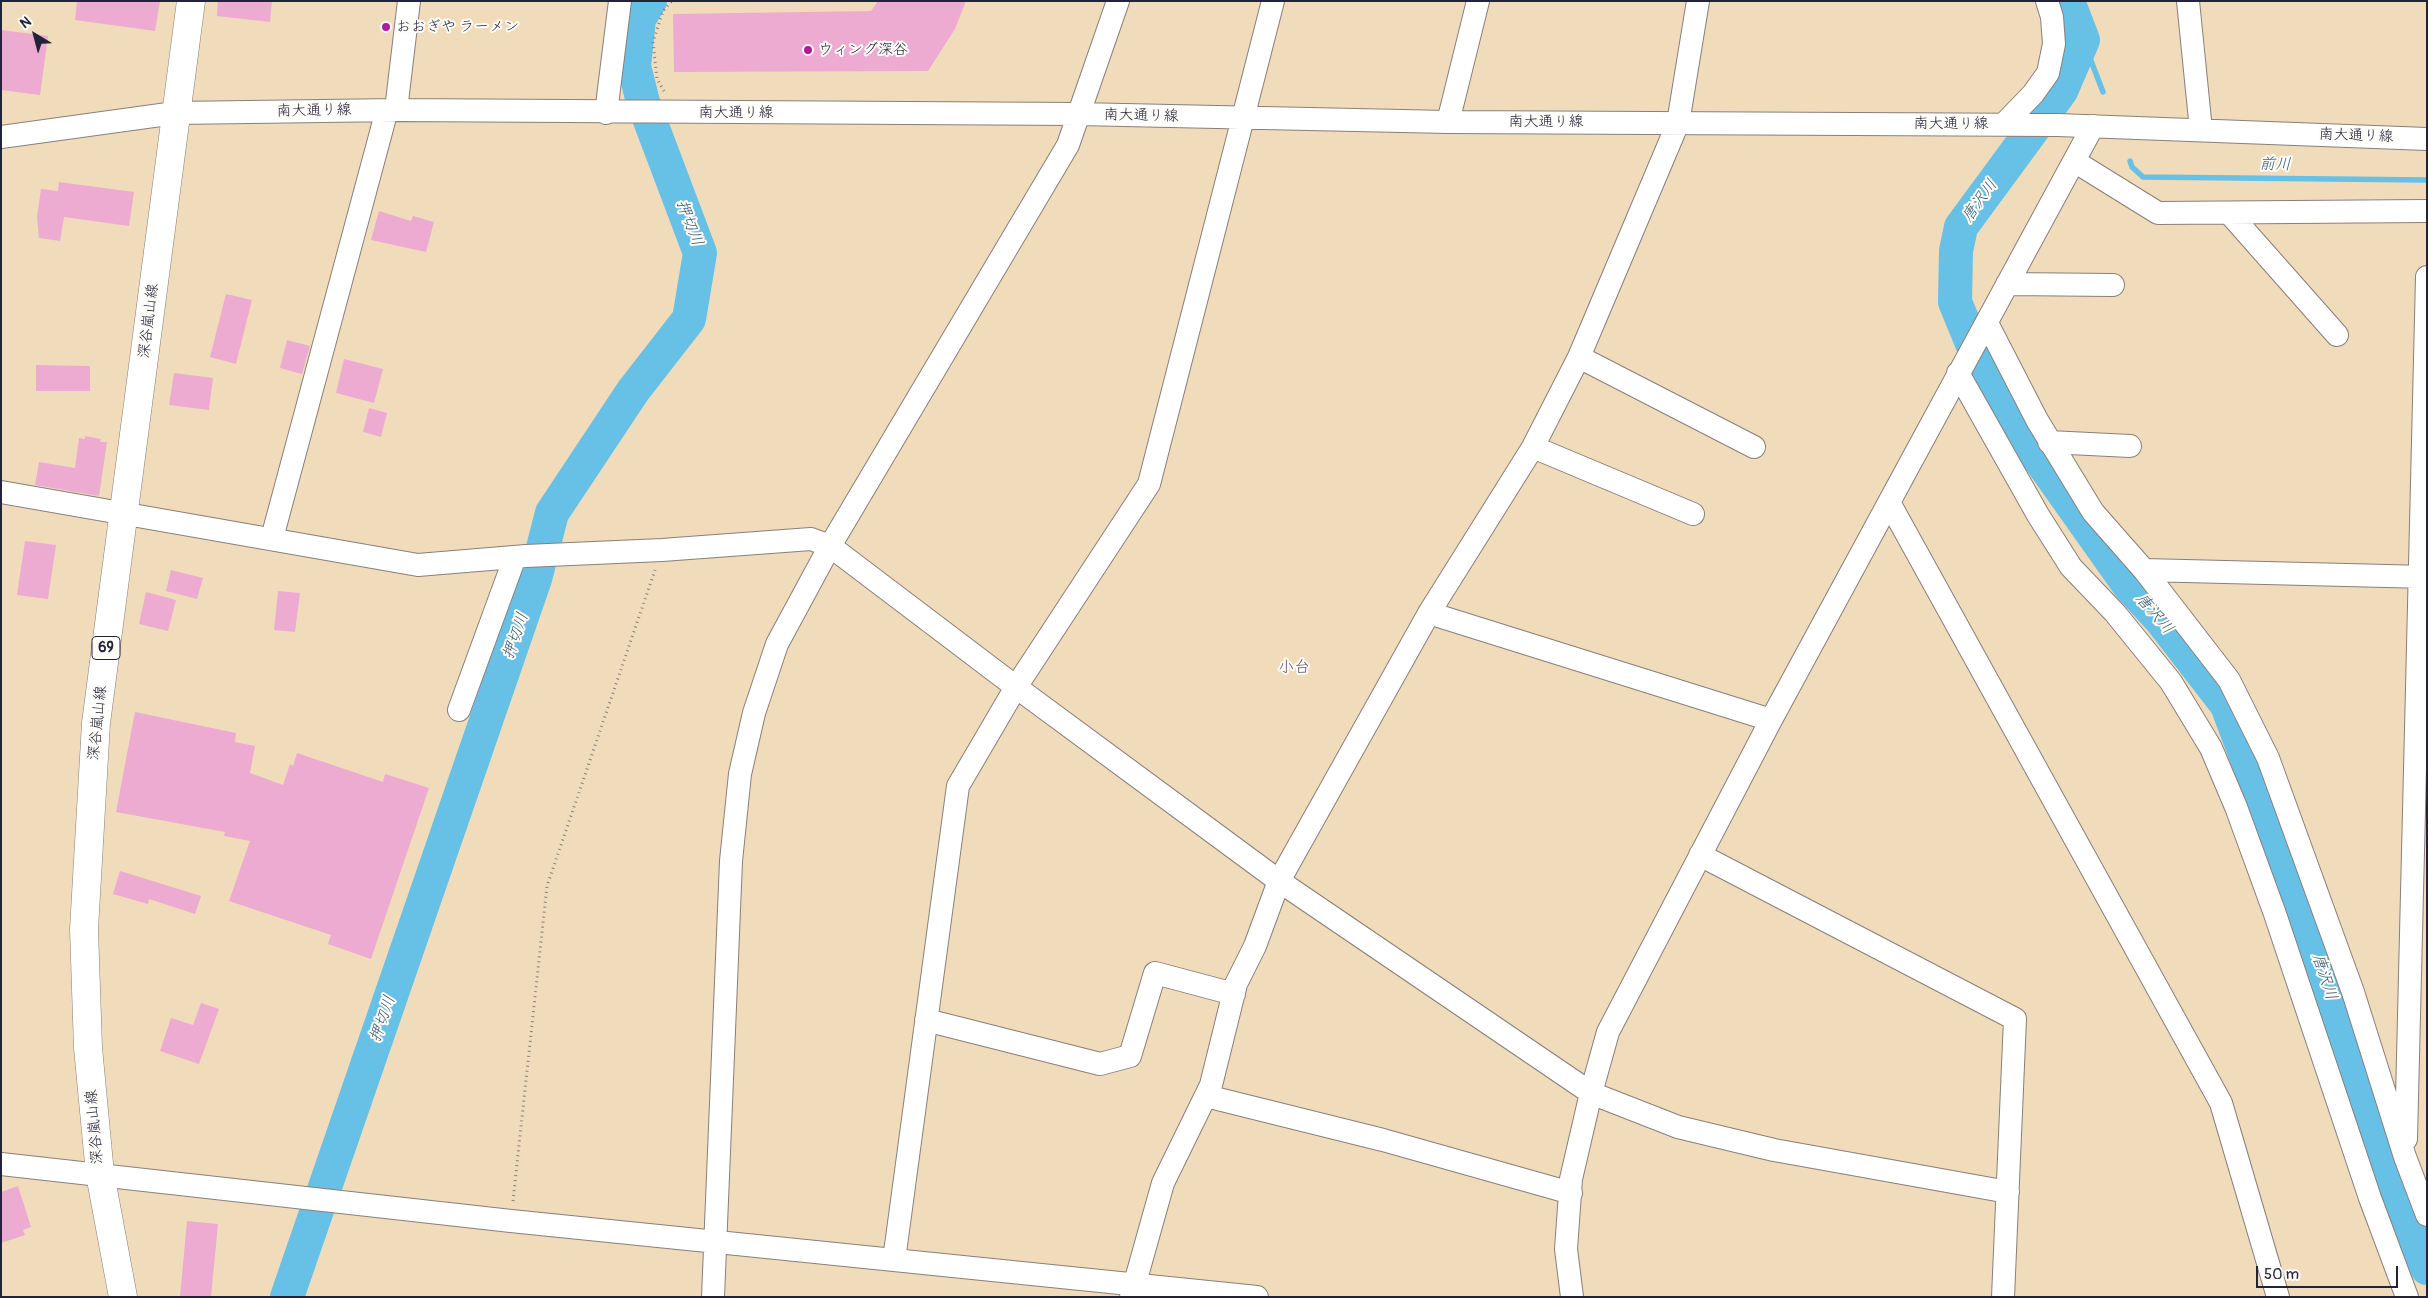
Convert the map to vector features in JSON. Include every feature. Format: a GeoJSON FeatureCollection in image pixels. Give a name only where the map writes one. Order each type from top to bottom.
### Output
{"type":"FeatureCollection","features":[{"type":"Feature","properties":{"kind":"main road","name":"深谷嵐山線"},"geometry":{"type":"LineString","coordinates":[[124,1297],[100,1174],[88,1048],[84,929],[96,723],[125,515],[175,113],[191,1]]}},
{"type":"Feature","properties":{"kind":"street"},"geometry":{"type":"LineString","coordinates":[[272,538],[392,110],[409,1]]}},
{"type":"Feature","properties":{"kind":"street"},"geometry":{"type":"LineString","coordinates":[[606,112],[620,1]]}},
{"type":"Feature","properties":{"kind":"street"},"geometry":{"type":"LineString","coordinates":[[713,1297],[731,861],[740,774],[754,713],[777,644],[830,546],[1068,145],[1118,1]]}},
{"type":"Feature","properties":{"kind":"street"},"geometry":{"type":"LineString","coordinates":[[894,1260],[958,786],[1016,687],[1149,484],[1273,1]]}},
{"type":"Feature","properties":{"kind":"street"},"geometry":{"type":"LineString","coordinates":[[1448,122],[1478,1]]}},
{"type":"Feature","properties":{"kind":"street"},"geometry":{"type":"LineString","coordinates":[[1132,1291],[1163,1183],[1211,1085],[1234,994],[1255,946],[1279,881],[1429,613],[1533,447],[1579,357],[1678,123],[1698,1]]}},
{"type":"Feature","properties":{"kind":"street"},"geometry":{"type":"LineString","coordinates":[[2011,124],[2048,73],[2054,44],[2052,17],[2047,1]]}},
{"type":"Feature","properties":{"kind":"street"},"geometry":{"type":"LineString","coordinates":[[2188,1],[2201,130]]}},
{"type":"Feature","properties":{"kind":"street","name":"南大通り線"},"geometry":{"type":"LineString","coordinates":[[1,137],[175,113],[392,110],[629,113],[1078,114],[1448,122],[2058,124],[2427,139]]}},
{"type":"Feature","properties":{"kind":"street"},"geometry":{"type":"LineString","coordinates":[[1572,1297],[1566,1249],[1572,1179],[1591,1093],[1608,1032],[1771,720],[1890,504],[1961,368],[1986,326],[2093,126]]}},
{"type":"Feature","properties":{"kind":"street"},"geometry":{"type":"LineString","coordinates":[[2074,161],[2158,213],[2230,214],[2427,211]]}},
{"type":"Feature","properties":{"kind":"street"},"geometry":{"type":"LineString","coordinates":[[2230,214],[2337,335]]}},
{"type":"Feature","properties":{"kind":"street"},"geometry":{"type":"LineString","coordinates":[[2405,1157],[2423,577],[2427,277]]}},
{"type":"Feature","properties":{"kind":"street"},"geometry":{"type":"LineString","coordinates":[[2007,284],[2112,285]]}},
{"type":"Feature","properties":{"kind":"street"},"geometry":{"type":"LineString","coordinates":[[1986,326],[2050,442],[2092,512],[2144,570],[2229,680],[2268,758],[2353,992],[2405,1157],[2427,1215]]}},
{"type":"Feature","properties":{"kind":"street"},"geometry":{"type":"LineString","coordinates":[[1579,357],[1754,447]]}},
{"type":"Feature","properties":{"kind":"street"},"geometry":{"type":"LineString","coordinates":[[1961,368],[2038,515],[2071,567],[2115,613],[2171,682],[2211,748],[2236,807],[2275,914],[2370,1198],[2406,1297]]}},
{"type":"Feature","properties":{"kind":"street"},"geometry":{"type":"LineString","coordinates":[[2050,442],[2130,446]]}},
{"type":"Feature","properties":{"kind":"street"},"geometry":{"type":"LineString","coordinates":[[1533,447],[1693,514]]}},
{"type":"Feature","properties":{"kind":"street"},"geometry":{"type":"LineString","coordinates":[[1,492],[418,565],[521,556],[662,550],[811,540],[830,546],[1016,687],[1279,881],[1591,1093],[1678,1127],[1764,1148],[2008,1192]]}},
{"type":"Feature","properties":{"kind":"street"},"geometry":{"type":"LineString","coordinates":[[1890,504],[2221,1104],[2278,1297]]}},
{"type":"Feature","properties":{"kind":"street"},"geometry":{"type":"LineString","coordinates":[[459,710],[521,556]]}},
{"type":"Feature","properties":{"kind":"street"},"geometry":{"type":"LineString","coordinates":[[2144,570],[2423,577]]}},
{"type":"Feature","properties":{"kind":"street"},"geometry":{"type":"LineString","coordinates":[[1429,613],[1771,720]]}},
{"type":"Feature","properties":{"kind":"street"},"geometry":{"type":"LineString","coordinates":[[1700,855],[2015,1018],[2003,1297]]}},
{"type":"Feature","properties":{"kind":"street"},"geometry":{"type":"LineString","coordinates":[[926,1020],[1100,1064],[1130,1056],[1155,973],[1234,994]]}},
{"type":"Feature","properties":{"kind":"street"},"geometry":{"type":"LineString","coordinates":[[1206,1096],[1383,1140],[1571,1193]]}},
{"type":"Feature","properties":{"kind":"street"},"geometry":{"type":"LineString","coordinates":[[1,1164],[336,1200],[510,1221],[894,1260],[1132,1291],[1257,1297]]}},
{"type":"Feature","properties":{"kind":"path"},"geometry":{"type":"LineString","coordinates":[[670,113],[657,79],[653,42],[663,11],[672,1]]}},
{"type":"Feature","properties":{"kind":"path"},"geometry":{"type":"LineString","coordinates":[[510,1221],[547,886],[662,550]]}},
{"type":"Feature","properties":{"kind":"building"},"geometry":{"type":"Polygon","coordinates":[[[77,1],[160,1],[155,31],[75,20],[77,1]]]}},
{"type":"Feature","properties":{"kind":"building"},"geometry":{"type":"Polygon","coordinates":[[[218,1],[272,1],[270,22],[217,16],[218,1]]]}},
{"type":"Feature","properties":{"kind":"building","name":"ウィング深谷"},"geometry":{"type":"Polygon","coordinates":[[[878,1],[966,1],[955,29],[928,71],[674,72],[673,14],[871,11],[878,1]]]}},
{"type":"Feature","properties":{"kind":"building"},"geometry":{"type":"Polygon","coordinates":[[[1,30],[48,36],[40,95],[1,90],[1,30]]]}},
{"type":"Feature","properties":{"kind":"building"},"geometry":{"type":"Polygon","coordinates":[[[59,182],[134,192],[129,226],[64,217],[60,241],[39,238],[37,217],[41,189],[58,191],[59,182]]]}},
{"type":"Feature","properties":{"kind":"building"},"geometry":{"type":"Polygon","coordinates":[[[379,211],[411,221],[413,216],[434,222],[426,252],[371,240],[379,211]]]}},
{"type":"Feature","properties":{"kind":"building"},"geometry":{"type":"Polygon","coordinates":[[[226,294],[252,300],[236,364],[210,357],[226,294]]]}},
{"type":"Feature","properties":{"kind":"building"},"geometry":{"type":"Polygon","coordinates":[[[287,340],[310,346],[302,374],[280,368],[287,340]]]}},
{"type":"Feature","properties":{"kind":"building"},"geometry":{"type":"Polygon","coordinates":[[[344,359],[383,369],[374,403],[336,393],[344,359]]]}},
{"type":"Feature","properties":{"kind":"building"},"geometry":{"type":"Polygon","coordinates":[[[36,365],[90,366],[90,391],[36,391],[36,365]]]}},
{"type":"Feature","properties":{"kind":"building"},"geometry":{"type":"Polygon","coordinates":[[[174,373],[213,378],[209,410],[169,405],[174,373]]]}},
{"type":"Feature","properties":{"kind":"building"},"geometry":{"type":"Polygon","coordinates":[[[369,408],[387,413],[381,437],[363,432],[369,408]]]}},
{"type":"Feature","properties":{"kind":"building"},"geometry":{"type":"Polygon","coordinates":[[[85,436],[101,439],[100,442],[107,442],[99,496],[35,485],[39,462],[75,468],[79,438],[85,439],[85,436]]]}},
{"type":"Feature","properties":{"kind":"building"},"geometry":{"type":"Polygon","coordinates":[[[25,541],[56,545],[48,599],[17,595],[25,541]]]}},
{"type":"Feature","properties":{"kind":"building"},"geometry":{"type":"Polygon","coordinates":[[[171,570],[203,578],[197,599],[166,591],[171,570]]]}},
{"type":"Feature","properties":{"kind":"building"},"geometry":{"type":"Polygon","coordinates":[[[278,591],[300,593],[295,632],[274,630],[278,591]]]}},
{"type":"Feature","properties":{"kind":"building"},"geometry":{"type":"Polygon","coordinates":[[[146,592],[176,600],[168,631],[139,624],[146,592]]]}},
{"type":"Feature","properties":{"kind":"building"},"geometry":{"type":"Polygon","coordinates":[[[135,712],[236,733],[235,742],[255,746],[250,773],[283,785],[290,764],[293,766],[297,753],[383,782],[385,774],[429,788],[371,959],[328,944],[331,935],[229,901],[250,841],[224,836],[225,832],[116,812],[135,712]]]}},
{"type":"Feature","properties":{"kind":"building"},"geometry":{"type":"Polygon","coordinates":[[[120,871],[201,896],[195,914],[149,899],[148,904],[113,894],[120,871]]]}},
{"type":"Feature","properties":{"kind":"building"},"geometry":{"type":"Polygon","coordinates":[[[201,1003],[219,1009],[199,1064],[160,1051],[171,1018],[193,1025],[201,1003]]]}},
{"type":"Feature","properties":{"kind":"building"},"geometry":{"type":"Polygon","coordinates":[[[18,1186],[31,1227],[23,1230],[25,1235],[1,1243],[1,1192],[18,1186]]]}},
{"type":"Feature","properties":{"kind":"building"},"geometry":{"type":"Polygon","coordinates":[[[187,1221],[218,1224],[211,1297],[180,1297],[187,1221]]]}},
{"type":"Feature","properties":{"kind":"waterway","name":"押切川"},"geometry":{"type":"LineString","coordinates":[[287,1297],[535,579],[552,513],[633,391],[689,319],[700,253],[643,102],[634,66],[639,19],[650,1]]}},
{"type":"Feature","properties":{"kind":"waterway","name":"唐沢川"},"geometry":{"type":"LineString","coordinates":[[2068,1],[2083,40],[2061,91],[1961,227],[1956,251],[1955,302],[1985,375],[2021,433],[2128,584],[2162,621],[2227,705],[2296,891],[2390,1176],[2427,1268]]}},
{"type":"Feature","properties":{"kind":"waterway","name":"前川"},"geometry":{"type":"LineString","coordinates":[[2083,40],[2103,92]]}},
{"type":"Feature","properties":{"kind":"waterway","name":"前川"},"geometry":{"type":"LineString","coordinates":[[2130,161],[2132,167],[2143,177],[2427,180]]}},
{"type":"Feature","properties":{"kind":"place","name":"おおぎや ラーメン"},"geometry":{"type":"Point","coordinates":[386,27]}},
{"type":"Feature","properties":{"kind":"place","name":"ウィング深谷"},"geometry":{"type":"Point","coordinates":[808,50]}},
{"type":"Feature","properties":{"kind":"district","name":"小台"},"geometry":{"type":"Point","coordinates":[1294,668]}}]}
